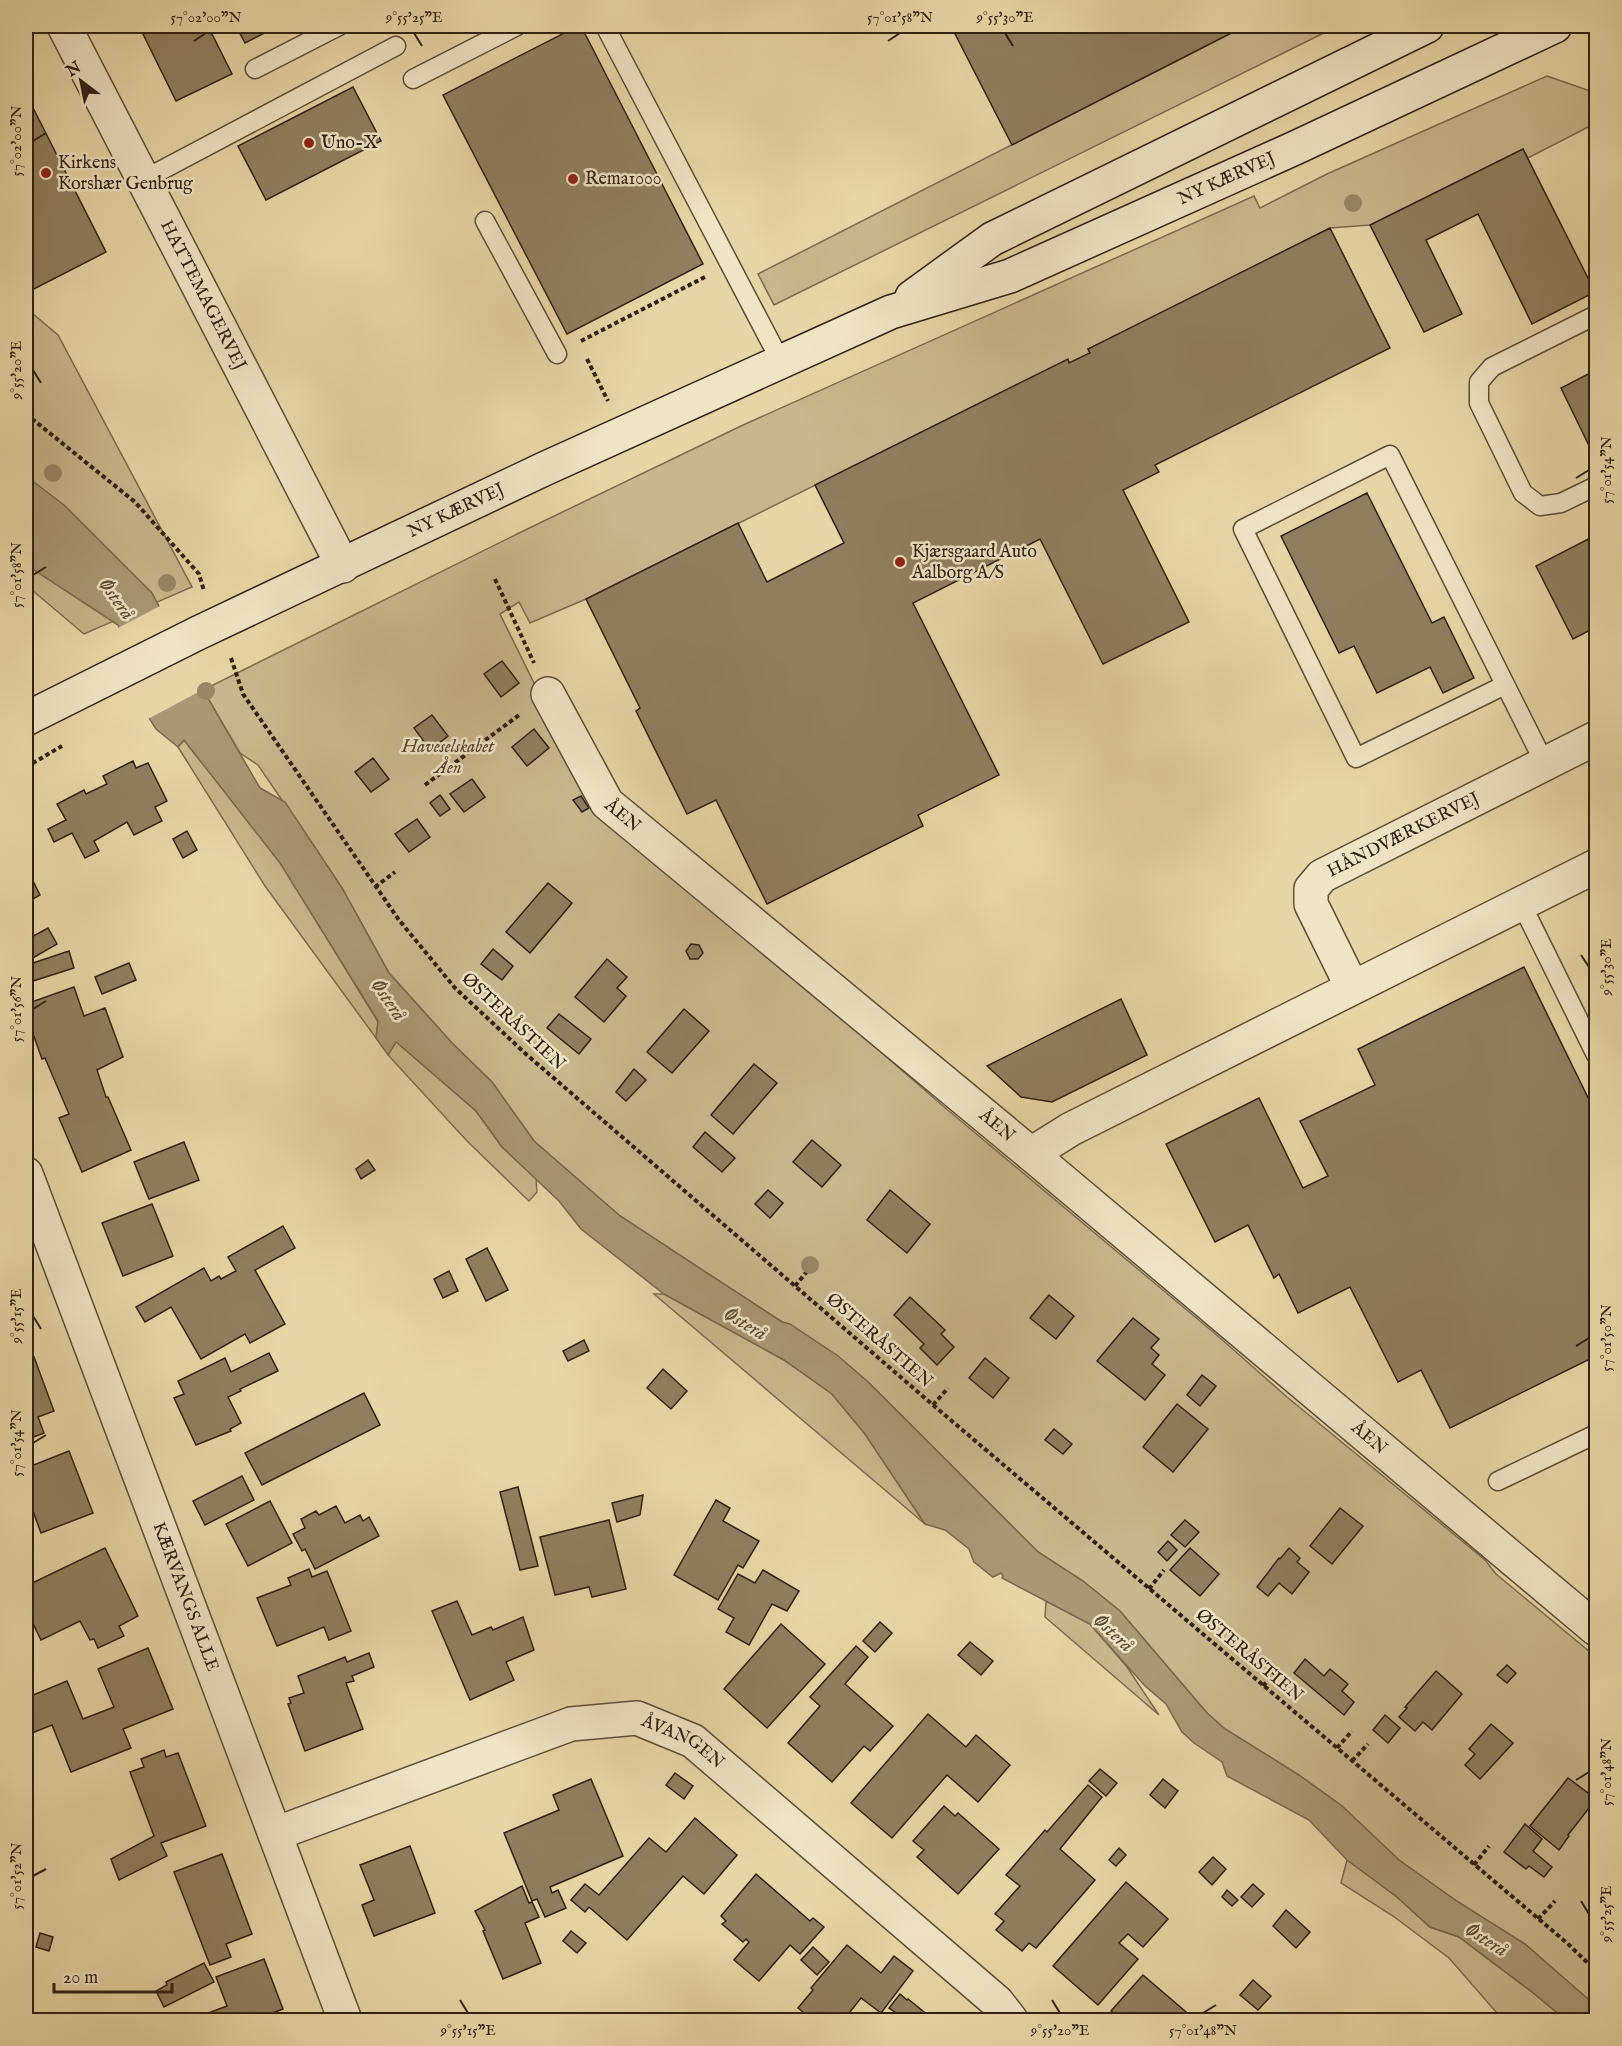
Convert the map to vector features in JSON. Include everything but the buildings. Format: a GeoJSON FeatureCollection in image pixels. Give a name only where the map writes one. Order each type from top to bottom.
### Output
{"type":"FeatureCollection","features":[{"type":"Feature","properties":{"kind":"street","name":"HATTEMAGERVEJ"},"geometry":{"type":"LineString","coordinates":[[64,26],[343,566]]}},
{"type":"Feature","properties":{"kind":"street","name":"NY KÆRVEJ"},"geometry":{"type":"LineString","coordinates":[[891,312],[992,239],[1427,26]]}},
{"type":"Feature","properties":{"kind":"street","name":"NY KÆRVEJ"},"geometry":{"type":"LineString","coordinates":[[26,719],[198,633],[544,469],[891,312],[1010,276],[1295,148],[1555,26]]}},
{"type":"Feature","properties":{"kind":"street","name":"ÅEN"},"geometry":{"type":"LineString","coordinates":[[548,694],[607,803],[1031,1154],[1596,1629]]}},
{"type":"Feature","properties":{"kind":"street","name":"HÅNDVÆRKERVEJ"},"geometry":{"type":"LineString","coordinates":[[1352,987],[1311,904],[1311,889],[1322,876],[1596,738]]}},
{"type":"Feature","properties":{"kind":"street"},"geometry":{"type":"LineString","coordinates":[[1031,1154],[1071,1129],[1521,903],[1593,875]]}},
{"type":"Feature","properties":{"kind":"street","name":"KÆRVANGS ALLE"},"geometry":{"type":"LineString","coordinates":[[26,1174],[345,2020]]}},
{"type":"Feature","properties":{"kind":"street","name":"ÅVANGEN"},"geometry":{"type":"LineString","coordinates":[[275,1834],[571,1724],[637,1718],[693,1742],[997,2002],[1011,2020]]}},
{"type":"Feature","properties":{"kind":"lane"},"geometry":{"type":"LineString","coordinates":[[255,69],[339,26]]}},
{"type":"Feature","properties":{"kind":"lane"},"geometry":{"type":"LineString","coordinates":[[413,79],[516,26]]}},
{"type":"Feature","properties":{"kind":"lane"},"geometry":{"type":"LineString","coordinates":[[605,26],[781,362]]}},
{"type":"Feature","properties":{"kind":"lane"},"geometry":{"type":"LineString","coordinates":[[143,180],[396,46]]}},
{"type":"Feature","properties":{"kind":"lane"},"geometry":{"type":"LineString","coordinates":[[485,221],[557,354]]}},
{"type":"Feature","properties":{"kind":"lane"},"geometry":{"type":"LineString","coordinates":[[1596,315],[1492,367],[1479,382],[1479,403],[1523,493],[1540,506],[1561,503],[1596,486]]}},
{"type":"Feature","properties":{"kind":"lane"},"geometry":{"type":"LineString","coordinates":[[1505,685],[1356,758],[1243,529],[1390,455],[1545,764]]}},
{"type":"Feature","properties":{"kind":"lane"},"geometry":{"type":"LineString","coordinates":[[1521,903],[1596,1055]]}},
{"type":"Feature","properties":{"kind":"lane"},"geometry":{"type":"LineString","coordinates":[[1498,1481],[1596,1434]]}},
{"type":"Feature","properties":{"kind":"path"},"geometry":{"type":"LineString","coordinates":[[557,354],[730,264]]}},
{"type":"Feature","properties":{"kind":"path"},"geometry":{"type":"LineString","coordinates":[[578,343],[625,433]]}},
{"type":"Feature","properties":{"kind":"path"},"geometry":{"type":"LineString","coordinates":[[26,414],[135,502],[199,574],[207,600]]}},
{"type":"Feature","properties":{"kind":"path"},"geometry":{"type":"LineString","coordinates":[[425,785],[548,694],[495,579]]}},
{"type":"Feature","properties":{"kind":"path","name":"ØSTERÅSTIEN"},"geometry":{"type":"LineString","coordinates":[[231,656],[243,694],[399,920],[455,988],[536,1063],[933,1405],[1595,1967]]}},
{"type":"Feature","properties":{"kind":"path"},"geometry":{"type":"LineString","coordinates":[[375,886],[395,872]]}},
{"type":"Feature","properties":{"kind":"path"},"geometry":{"type":"LineString","coordinates":[[795,1286],[809,1269]]}},
{"type":"Feature","properties":{"kind":"path"},"geometry":{"type":"LineString","coordinates":[[933,1405],[948,1388]]}},
{"type":"Feature","properties":{"kind":"path"},"geometry":{"type":"LineString","coordinates":[[1149,1589],[1164,1570]]}},
{"type":"Feature","properties":{"kind":"path"},"geometry":{"type":"LineString","coordinates":[[1263,1686],[1279,1668]]}},
{"type":"Feature","properties":{"kind":"path"},"geometry":{"type":"LineString","coordinates":[[1337,1748],[1352,1731]]}},
{"type":"Feature","properties":{"kind":"path"},"geometry":{"type":"LineString","coordinates":[[1352,1761],[1368,1744]]}},
{"type":"Feature","properties":{"kind":"path"},"geometry":{"type":"LineString","coordinates":[[1474,1865],[1490,1846]]}},
{"type":"Feature","properties":{"kind":"path"},"geometry":{"type":"LineString","coordinates":[[1538,1919],[1555,1901]]}},
{"type":"Feature","properties":{"kind":"green space"},"geometry":{"type":"Polygon","coordinates":[[[1245,26],[1338,26],[774,305],[758,274],[1245,26]]]}},
{"type":"Feature","properties":{"kind":"green space","name":"Haveselskabet Åen"},"geometry":{"type":"Polygon","coordinates":[[[1547,76],[1596,93],[1596,123],[1528,158],[1523,149],[1370,225],[1330,228],[1088,349],[1090,353],[1070,363],[1067,360],[586,599],[530,623],[519,602],[500,614],[568,752],[805,986],[943,1106],[1219,1337],[1287,1397],[1485,1560],[1496,1574],[1596,1657],[1596,2006],[1525,1944],[1458,1902],[1399,1860],[1342,1806],[1299,1775],[1225,1729],[1207,1713],[1120,1611],[1083,1581],[1038,1552],[868,1382],[838,1356],[620,1216],[534,1141],[492,1082],[453,1044],[389,973],[342,888],[258,765],[240,753],[203,690],[743,425],[1254,196],[1260,208],[1327,174],[1547,76]]]}},
{"type":"Feature","properties":{"kind":"green space"},"geometry":{"type":"Polygon","coordinates":[[[26,308],[58,335],[192,587],[84,634],[26,585],[26,308]]]}},
{"type":"Feature","properties":{"kind":"green space"},"geometry":{"type":"Polygon","coordinates":[[[184,740],[281,863],[378,1022],[376,1038],[265,886],[178,747],[184,740]]]}},
{"type":"Feature","properties":{"kind":"green space"},"geometry":{"type":"Polygon","coordinates":[[[396,1041],[476,1111],[502,1147],[536,1178],[537,1192],[529,1201],[467,1141],[388,1055],[396,1041]]]}},
{"type":"Feature","properties":{"kind":"green space"},"geometry":{"type":"Polygon","coordinates":[[[654,1294],[664,1294],[784,1360],[832,1394],[865,1434],[925,1524],[654,1294]]]}},
{"type":"Feature","properties":{"kind":"green space"},"geometry":{"type":"Polygon","coordinates":[[[1046,1601],[1090,1624],[1127,1667],[1159,1715],[1045,1617],[1046,1601]]]}},
{"type":"Feature","properties":{"kind":"green space"},"geometry":{"type":"Polygon","coordinates":[[[1347,1860],[1397,1897],[1430,1927],[1459,1937],[1566,2020],[1503,2020],[1449,1958],[1393,1916],[1341,1883],[1347,1860]]]}},
{"type":"Feature","properties":{"kind":"water","name":"Østerå"},"geometry":{"type":"Polygon","coordinates":[[[26,476],[64,505],[152,593],[203,690],[260,788],[285,802],[342,888],[389,973],[453,1044],[492,1082],[534,1141],[620,1216],[838,1356],[868,1382],[1038,1552],[1083,1581],[1120,1611],[1207,1713],[1225,1729],[1299,1775],[1342,1806],[1399,1860],[1458,1902],[1525,1944],[1596,2006],[1596,2020],[1566,2020],[1459,1937],[1430,1927],[1397,1897],[1347,1860],[1309,1820],[1227,1776],[1222,1762],[1182,1732],[1166,1704],[1145,1686],[1090,1624],[1002,1578],[1001,1573],[993,1577],[974,1562],[969,1549],[945,1530],[925,1524],[865,1434],[832,1394],[784,1360],[664,1294],[581,1229],[559,1201],[502,1147],[476,1111],[396,1042],[388,1055],[376,1038],[378,1021],[280,863],[184,740],[178,747],[156,729],[149,718],[148,688],[118,625],[34,570],[26,559],[26,476]]]}},
{"type":"Feature","properties":{"kind":"pier"},"geometry":{"type":"Polygon","coordinates":[[[162,605],[206,688],[146,720],[145,689],[116,629],[162,605]]]}},
{"type":"Feature","properties":{"kind":"place","name":"Uno-X"},"geometry":{"type":"Point","coordinates":[309,143]}},
{"type":"Feature","properties":{"kind":"place","name":"Kirkens Korshær Genbrug"},"geometry":{"type":"Point","coordinates":[46,173]}},
{"type":"Feature","properties":{"kind":"place","name":"Rema1000"},"geometry":{"type":"Point","coordinates":[573,179]}},
{"type":"Feature","properties":{"kind":"place","name":"Kjærsgaard Auto Aalborg A/S"},"geometry":{"type":"Point","coordinates":[900,562]}}]}
